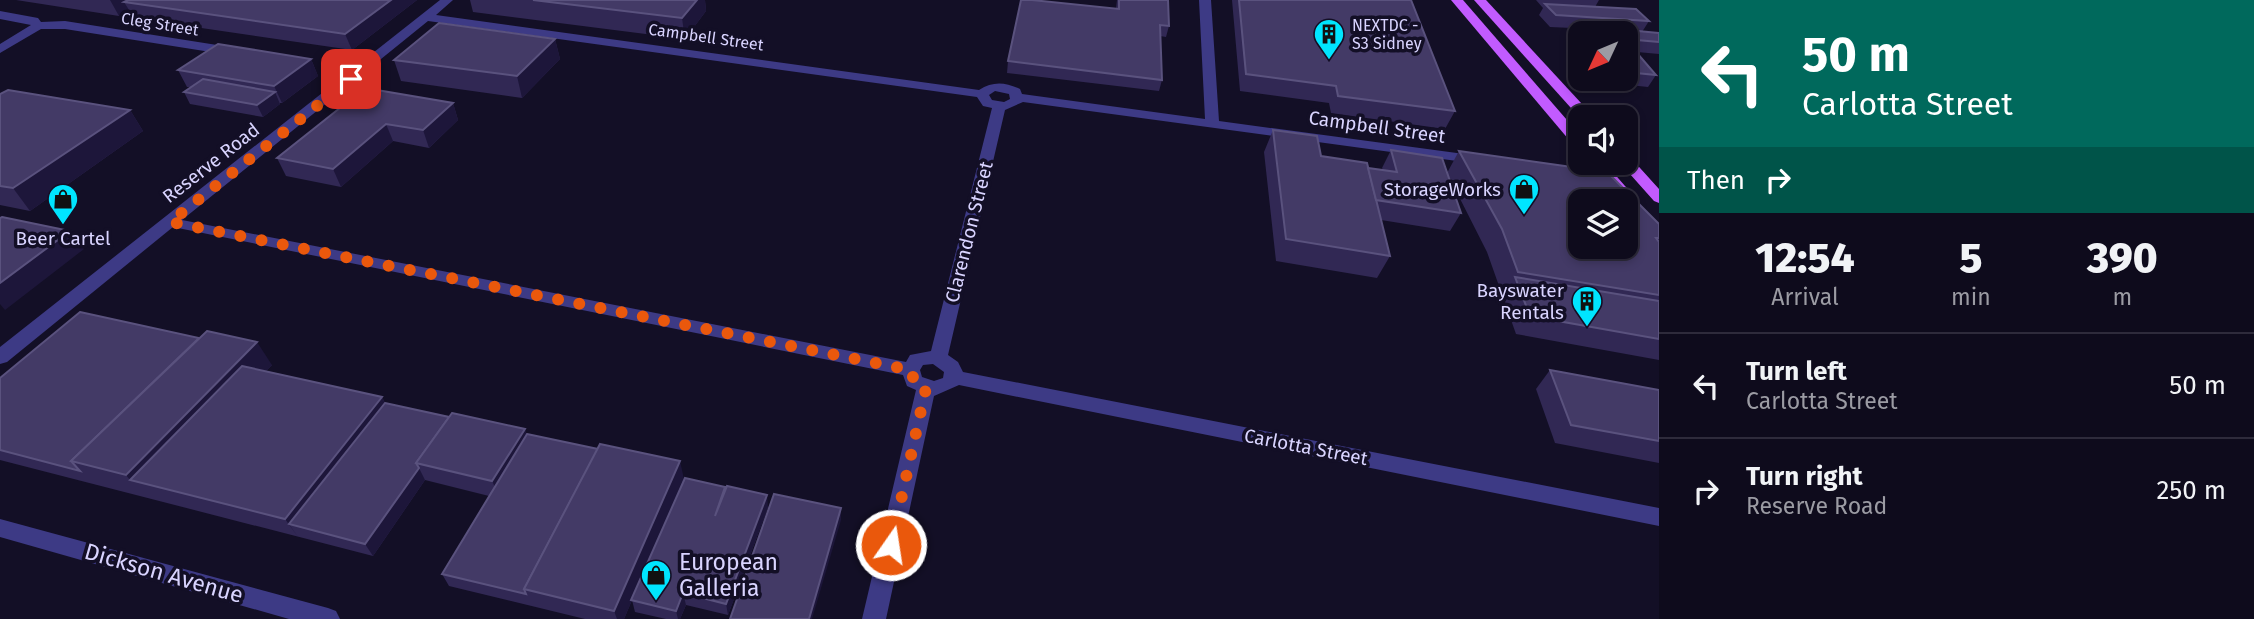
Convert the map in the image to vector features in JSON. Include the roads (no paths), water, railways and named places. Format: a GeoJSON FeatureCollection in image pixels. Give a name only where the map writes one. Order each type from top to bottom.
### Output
{"type":"FeatureCollection","features":[{"type":"Feature","properties":{"kind":"main road"},"geometry":{"type":"LineString","coordinates":[[1457,0],[1568,130]]}},
{"type":"Feature","properties":{"kind":"main road"},"geometry":{"type":"LineString","coordinates":[[1480,0],[1576,105]]}},
{"type":"Feature","properties":{"kind":"main road"},"geometry":{"type":"LineString","coordinates":[[1607,175],[1620,189]]}},
{"type":"Feature","properties":{"kind":"main road"},"geometry":{"type":"LineString","coordinates":[[1638,175],[1659,198]]}},
{"type":"Feature","properties":{"kind":"main road"},"geometry":{"type":"LineString","coordinates":[[1610,179],[1646,184]]}},
{"type":"Feature","properties":{"kind":"street","name":"Reserve Road"},"geometry":{"type":"LineString","coordinates":[[0,357],[447,0]]}},
{"type":"Feature","properties":{"kind":"street"},"geometry":{"type":"LineString","coordinates":[[1205,0],[1212,123]]}},
{"type":"Feature","properties":{"kind":"street","name":"Cleg Street"},"geometry":{"type":"LineString","coordinates":[[0,15],[34,21],[38,26],[65,25],[246,53]]}},
{"type":"Feature","properties":{"kind":"street","name":"Campbell Street"},"geometry":{"type":"LineString","coordinates":[[426,16],[981,94],[987,88],[1005,87],[1015,92],[1019,98],[1492,162]]}},
{"type":"Feature","properties":{"kind":"street"},"geometry":{"type":"LineString","coordinates":[[0,49],[38,26]]}},
{"type":"Feature","properties":{"kind":"street"},"geometry":{"type":"LineString","coordinates":[[981,94],[988,103],[999,106],[1015,103],[1019,98]]}},
{"type":"Feature","properties":{"kind":"street","name":"Clarendon Street"},"geometry":{"type":"LineString","coordinates":[[938,358],[999,106]]}},
{"type":"Feature","properties":{"kind":"street"},"geometry":{"type":"LineString","coordinates":[[1584,175],[1610,179]]}},
{"type":"Feature","properties":{"kind":"street"},"geometry":{"type":"LineString","coordinates":[[170,222],[911,370]]}},
{"type":"Feature","properties":{"kind":"street"},"geometry":{"type":"LineString","coordinates":[[938,358],[951,365],[954,377],[947,386],[926,388],[914,381],[911,370],[917,360],[938,358]]}},
{"type":"Feature","properties":{"kind":"street","name":"Carlotta Street"},"geometry":{"type":"LineString","coordinates":[[954,377],[1659,517]]}},
{"type":"Feature","properties":{"kind":"street"},"geometry":{"type":"LineString","coordinates":[[874,619],[926,388]]}},
{"type":"Feature","properties":{"kind":"street","name":"Dickson Avenue"},"geometry":{"type":"LineString","coordinates":[[0,528],[328,619]]}},
{"type":"Feature","properties":{"kind":"place","name":"NEXTDC - S3 Sidney"},"geometry":{"type":"Point","coordinates":[1329,61]}},
{"type":"Feature","properties":{"kind":"place","name":"StorageWorks"},"geometry":{"type":"Point","coordinates":[1524,216]}},
{"type":"Feature","properties":{"kind":"place","name":"Beer Cartel"},"geometry":{"type":"Point","coordinates":[63,226]}},
{"type":"Feature","properties":{"kind":"place","name":"Bayswater Rentals"},"geometry":{"type":"Point","coordinates":[1587,328]}},
{"type":"Feature","properties":{"kind":"place","name":"European Galleria"},"geometry":{"type":"Point","coordinates":[656,602]}}]}
